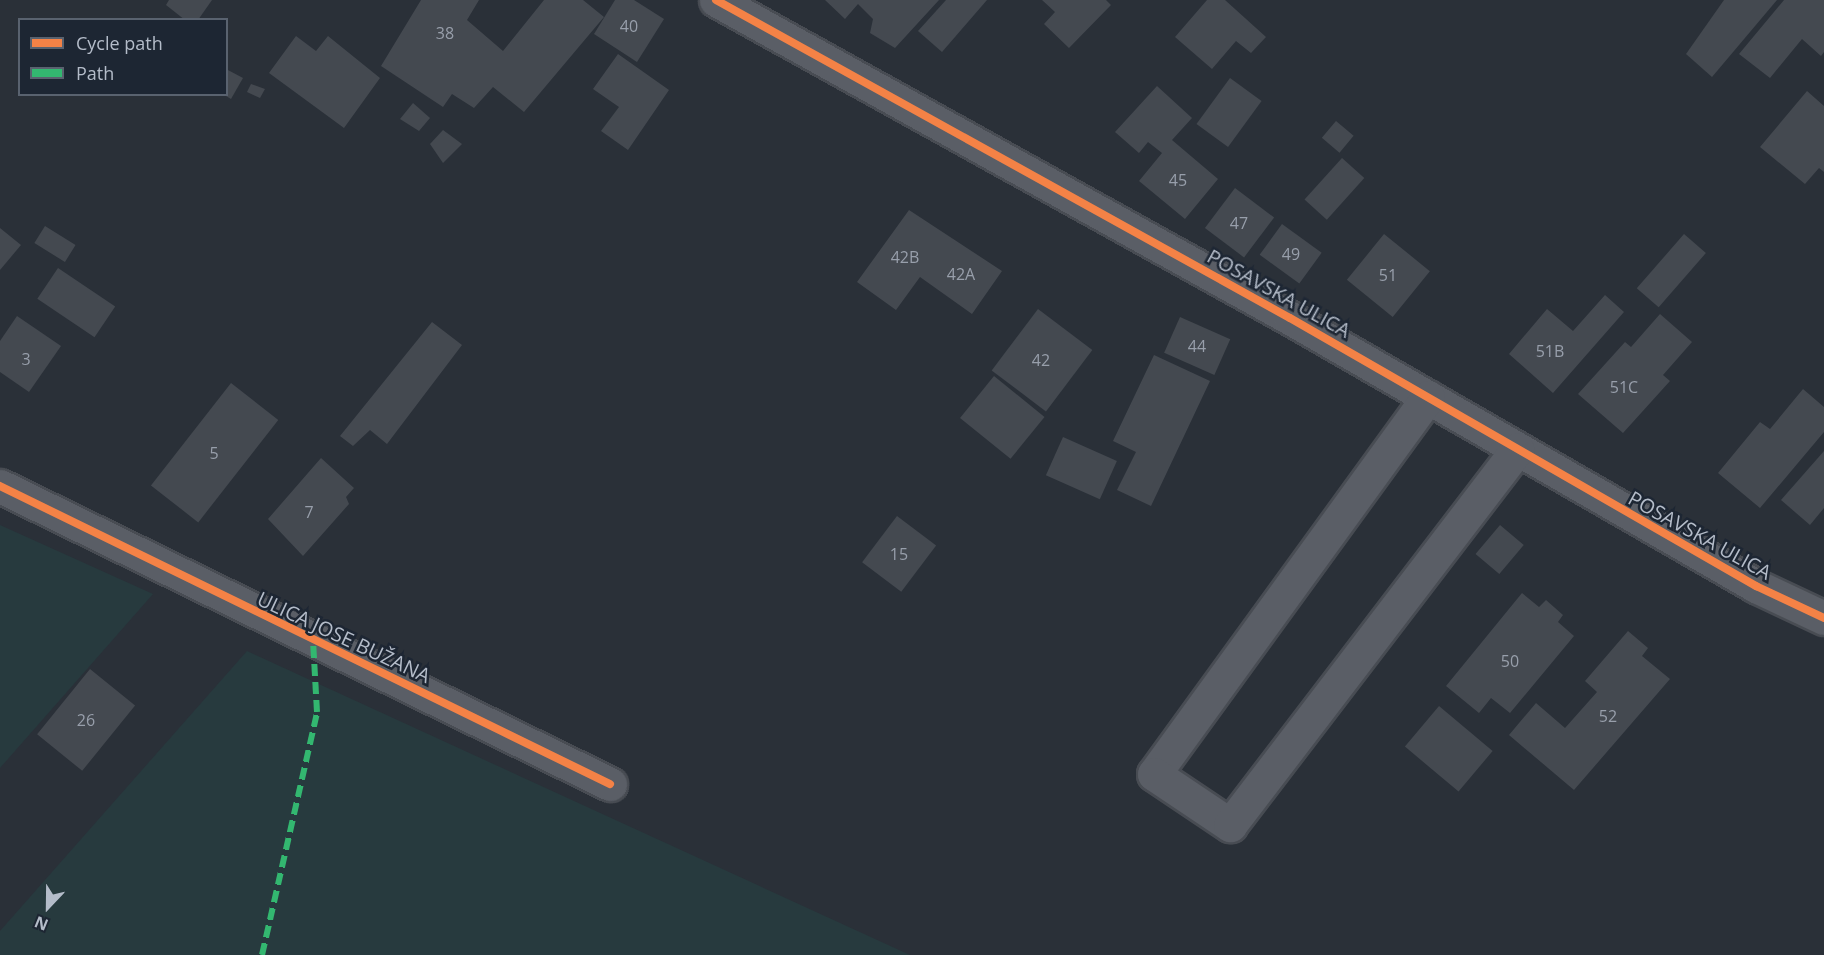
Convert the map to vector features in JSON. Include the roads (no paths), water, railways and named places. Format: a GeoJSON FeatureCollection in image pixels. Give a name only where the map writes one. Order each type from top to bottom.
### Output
{"type":"FeatureCollection","features":[{"type":"Feature","properties":{"kind":"street","name":"POSAVSKA ULICA"},"geometry":{"type":"LineString","coordinates":[[716,0],[1428,397],[1756,586],[1824,618]]}},
{"type":"Feature","properties":{"kind":"street"},"geometry":{"type":"LineString","coordinates":[[1428,397],[1154,774],[1230,825],[1517,449]]}},
{"type":"Feature","properties":{"kind":"street","name":"ULICA JOSE BUŽANA"},"geometry":{"type":"LineString","coordinates":[[0,486],[610,784]]}}]}
